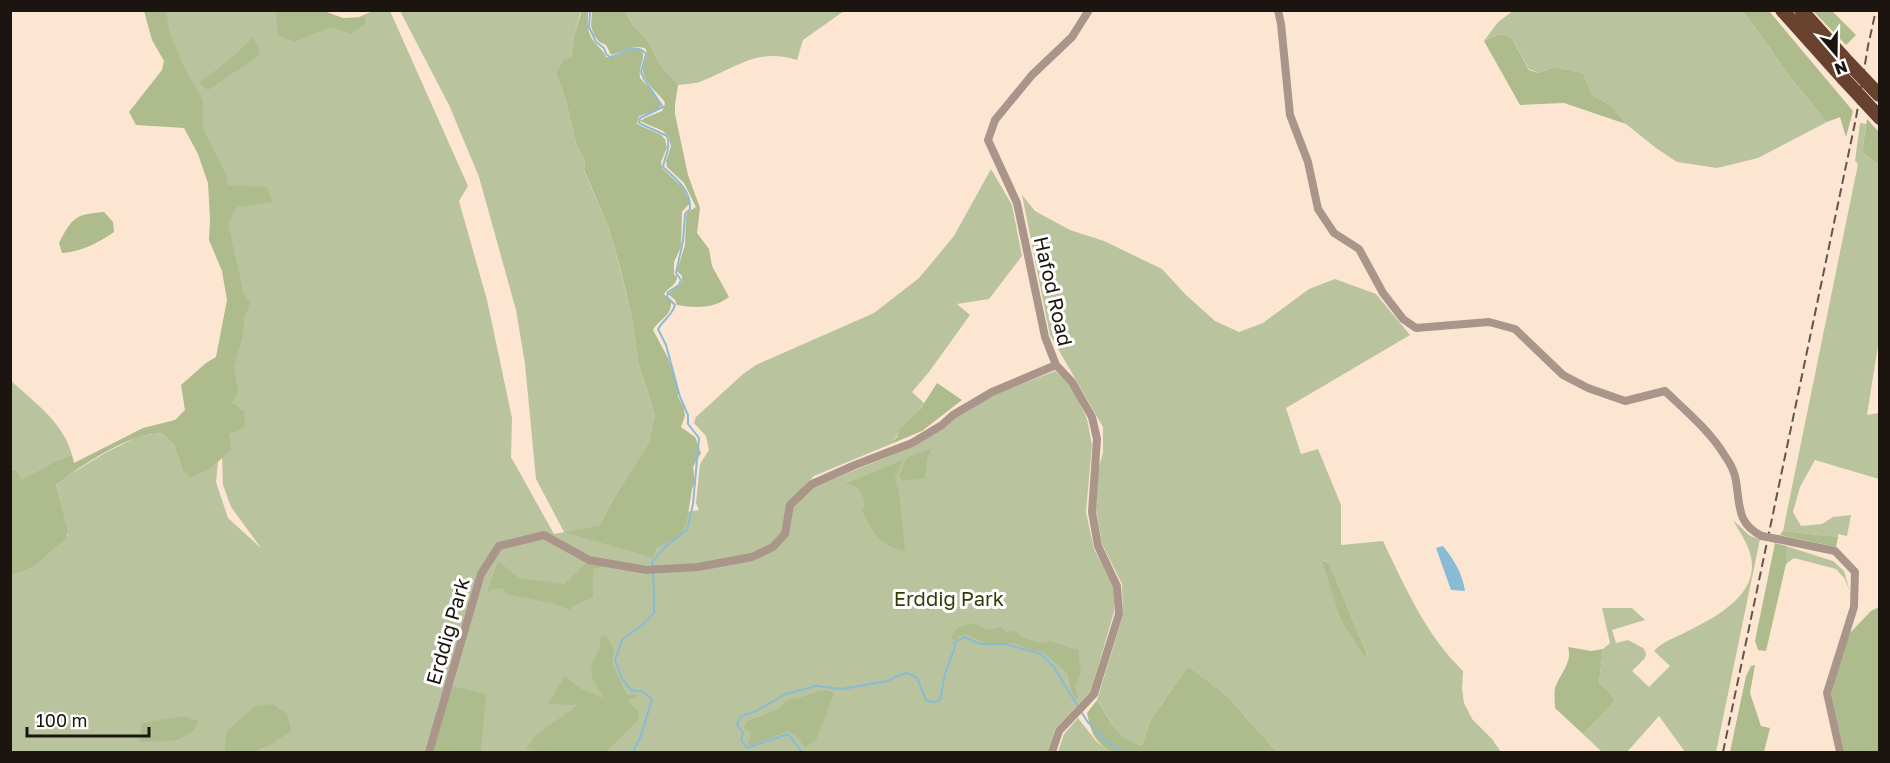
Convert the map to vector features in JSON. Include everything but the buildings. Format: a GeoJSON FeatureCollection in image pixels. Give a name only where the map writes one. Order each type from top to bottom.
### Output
{"type":"FeatureCollection","features":[{"type":"Feature","properties":{"kind":"highway"},"geometry":{"type":"LineString","coordinates":[[1782,10],[1880,118]]}},
{"type":"Feature","properties":{"kind":"highway"},"geometry":{"type":"LineString","coordinates":[[1800,10],[1879,95]]}},
{"type":"Feature","properties":{"kind":"street","name":"Hafod Road"},"geometry":{"type":"LineString","coordinates":[[1052,753],[1059,731],[1094,694],[1119,614],[1117,586],[1098,546],[1092,512],[1097,439],[1092,417],[1072,382],[1056,366],[1045,337],[1017,203],[988,140],[995,120],[1032,75],[1072,37],[1089,10]]}},
{"type":"Feature","properties":{"kind":"street"},"geometry":{"type":"LineString","coordinates":[[1278,10],[1290,115],[1308,162],[1318,209],[1334,233],[1359,249],[1383,293],[1403,319],[1416,328],[1489,322],[1515,329],[1563,375],[1588,388],[1625,401],[1665,391],[1697,422],[1725,455],[1736,479],[1739,508],[1753,532],[1762,536],[1835,551],[1855,573],[1854,607],[1827,693],[1840,753]]}},
{"type":"Feature","properties":{"kind":"street","name":"Erddig Park"},"geometry":{"type":"LineString","coordinates":[[429,753],[481,574],[499,546],[544,535],[589,560],[647,570],[698,567],[752,557],[773,547],[784,534],[790,505],[812,484],[912,443],[992,392],[1056,366]]}},
{"type":"Feature","properties":{"kind":"green space"},"geometry":{"type":"Polygon","coordinates":[[[582,10],[588,11],[589,33],[606,57],[632,49],[642,52],[640,78],[653,92],[661,106],[658,110],[639,116],[637,124],[665,139],[667,147],[661,162],[662,168],[683,188],[690,203],[682,212],[681,247],[674,262],[674,275],[677,279],[664,294],[671,302],[671,307],[653,330],[668,358],[678,388],[678,397],[684,408],[685,416],[681,427],[695,437],[701,453],[693,467],[695,482],[684,530],[676,538],[656,548],[653,558],[564,532],[599,526],[649,442],[655,415],[638,362],[632,317],[608,226],[584,170],[585,161],[576,144],[566,101],[556,73],[563,61],[571,58],[574,36],[582,10]]]}},
{"type":"Feature","properties":{"kind":"green space"},"geometry":{"type":"Polygon","coordinates":[[[144,11],[166,11],[169,30],[183,65],[203,101],[203,129],[226,174],[228,185],[267,187],[272,202],[237,207],[228,223],[244,295],[250,303],[244,319],[243,334],[234,367],[238,391],[232,403],[244,411],[245,427],[229,434],[231,450],[210,469],[191,477],[183,471],[174,445],[162,433],[145,435],[129,441],[85,464],[56,484],[68,532],[66,538],[35,566],[11,576],[11,471],[17,469],[22,479],[72,455],[74,463],[143,428],[175,420],[185,410],[181,385],[216,357],[227,300],[222,271],[209,240],[208,183],[198,154],[184,128],[136,125],[129,112],[162,70],[164,61],[152,40],[144,11]]]}},
{"type":"Feature","properties":{"kind":"green space"},"geometry":{"type":"Polygon","coordinates":[[[153,11],[298,11],[340,25],[373,11],[390,11],[468,186],[459,201],[487,300],[512,418],[511,457],[554,534],[564,532],[536,479],[525,364],[516,310],[479,177],[449,105],[400,11],[581,11],[571,58],[556,73],[566,101],[576,144],[585,161],[584,171],[608,226],[632,317],[638,362],[655,415],[649,442],[599,526],[699,510],[696,503],[700,464],[709,450],[706,436],[694,423],[696,417],[756,365],[874,313],[919,278],[954,236],[991,169],[1012,205],[1022,256],[989,299],[957,304],[970,315],[912,392],[924,403],[891,444],[814,476],[801,490],[914,446],[947,426],[956,416],[995,394],[1055,371],[1071,384],[1087,419],[1092,445],[1086,512],[1094,549],[1115,587],[1114,612],[1091,691],[1055,729],[1048,752],[11,752],[11,576],[35,566],[68,535],[56,483],[105,453],[139,436],[162,433],[174,445],[183,471],[210,469],[218,462],[216,482],[228,518],[261,548],[231,507],[223,485],[221,425],[237,330],[216,200],[153,11]]]}},
{"type":"Feature","properties":{"kind":"green space"},"geometry":{"type":"Polygon","coordinates":[[[280,11],[324,11],[343,18],[365,17],[365,24],[351,34],[331,27],[294,42],[278,35],[276,13],[280,11]]]}},
{"type":"Feature","properties":{"kind":"green space"},"geometry":{"type":"Polygon","coordinates":[[[592,11],[624,11],[647,40],[660,64],[678,85],[675,114],[688,175],[700,208],[697,233],[709,249],[712,266],[729,297],[717,304],[698,307],[677,305],[668,294],[682,282],[682,276],[677,271],[685,245],[686,216],[696,207],[684,183],[667,167],[666,161],[671,146],[668,136],[663,131],[640,121],[662,111],[665,104],[644,77],[646,49],[633,47],[611,55],[606,45],[599,42],[594,35],[591,26],[592,11]]]}},
{"type":"Feature","properties":{"kind":"green space"},"geometry":{"type":"Polygon","coordinates":[[[624,11],[844,11],[803,40],[797,60],[770,56],[759,58],[699,82],[678,85],[660,64],[647,40],[624,11]]]}},
{"type":"Feature","properties":{"kind":"green space"},"geometry":{"type":"Polygon","coordinates":[[[1513,11],[1741,11],[1827,122],[1758,158],[1717,168],[1677,162],[1626,124],[1612,106],[1592,95],[1583,73],[1554,67],[1539,73],[1529,69],[1511,37],[1499,34],[1484,41],[1498,22],[1513,11]]]}},
{"type":"Feature","properties":{"kind":"green space"},"geometry":{"type":"Polygon","coordinates":[[[1741,11],[1769,11],[1853,111],[1846,137],[1840,117],[1827,122],[1741,11]]]}},
{"type":"Feature","properties":{"kind":"green space"},"geometry":{"type":"Polygon","coordinates":[[[1813,11],[1832,11],[1856,35],[1846,45],[1813,11]]]}},
{"type":"Feature","properties":{"kind":"green space"},"geometry":{"type":"Polygon","coordinates":[[[1499,34],[1511,37],[1529,70],[1539,73],[1554,67],[1583,73],[1592,95],[1612,106],[1626,124],[1564,103],[1520,105],[1484,41],[1499,34]]]}},
{"type":"Feature","properties":{"kind":"green space"},"geometry":{"type":"Polygon","coordinates":[[[253,37],[261,54],[208,90],[199,83],[234,56],[253,37]]]}},
{"type":"Feature","properties":{"kind":"green space"},"geometry":{"type":"Polygon","coordinates":[[[1867,119],[1879,132],[1879,165],[1862,152],[1867,119]]]}},
{"type":"Feature","properties":{"kind":"green space"},"geometry":{"type":"Polygon","coordinates":[[[1860,123],[1866,124],[1862,152],[1879,165],[1880,333],[1867,415],[1879,413],[1879,479],[1815,460],[1800,487],[1793,512],[1801,526],[1822,524],[1833,517],[1851,515],[1847,536],[1783,531],[1858,164],[1855,161],[1860,123]]]}},
{"type":"Feature","properties":{"kind":"green space"},"geometry":{"type":"Polygon","coordinates":[[[1022,195],[1035,211],[1070,230],[1104,241],[1162,269],[1215,321],[1239,332],[1263,323],[1309,289],[1335,279],[1376,294],[1410,335],[1286,408],[1301,454],[1318,449],[1341,505],[1341,545],[1383,541],[1427,626],[1463,671],[1464,703],[1472,719],[1492,739],[1501,752],[1277,752],[1226,695],[1188,666],[1150,721],[1142,745],[1120,734],[1097,700],[1123,615],[1122,584],[1102,544],[1096,510],[1098,470],[1103,453],[1103,427],[1050,335],[1022,195]],[[1323,560],[1340,619],[1367,660],[1366,652],[1329,563],[1323,560]]]}},
{"type":"Feature","properties":{"kind":"green space"},"geometry":{"type":"Polygon","coordinates":[[[104,212],[113,222],[114,232],[89,246],[62,253],[59,243],[71,223],[80,216],[104,212]]]}},
{"type":"Feature","properties":{"kind":"green space"},"geometry":{"type":"Polygon","coordinates":[[[10,380],[55,423],[68,443],[72,455],[22,479],[17,469],[11,471],[10,380]]]}},
{"type":"Feature","properties":{"kind":"green space"},"geometry":{"type":"Polygon","coordinates":[[[937,383],[962,400],[922,431],[891,444],[900,429],[921,408],[937,383]]]}},
{"type":"Feature","properties":{"kind":"green space"},"geometry":{"type":"Polygon","coordinates":[[[932,448],[927,459],[925,478],[903,481],[899,476],[907,458],[932,448]]]}},
{"type":"Feature","properties":{"kind":"green space"},"geometry":{"type":"Polygon","coordinates":[[[903,460],[895,477],[899,493],[905,551],[883,542],[878,537],[862,510],[865,506],[859,490],[852,485],[843,485],[903,460]]]}},
{"type":"Feature","properties":{"kind":"green space"},"geometry":{"type":"Polygon","coordinates":[[[1733,520],[1750,536],[1760,539],[1716,752],[1685,752],[1659,716],[1627,752],[1602,752],[1583,734],[1615,701],[1599,683],[1603,649],[1610,643],[1602,608],[1632,608],[1645,620],[1612,630],[1616,643],[1628,640],[1643,648],[1646,653],[1645,658],[1632,671],[1649,687],[1670,666],[1654,651],[1665,642],[1723,611],[1743,592],[1749,581],[1752,568],[1750,553],[1733,520]]]}},
{"type":"Feature","properties":{"kind":"green space"},"geometry":{"type":"Polygon","coordinates":[[[1783,531],[1838,537],[1836,547],[1780,535],[1783,531]]]}},
{"type":"Feature","properties":{"kind":"green space"},"geometry":{"type":"Polygon","coordinates":[[[1775,543],[1786,546],[1786,564],[1766,651],[1758,650],[1755,641],[1775,543]]]}},
{"type":"Feature","properties":{"kind":"green space"},"geometry":{"type":"Polygon","coordinates":[[[1786,546],[1833,561],[1844,571],[1850,592],[1845,579],[1836,569],[1794,558],[1786,564],[1786,546]]]}},
{"type":"Feature","properties":{"kind":"green space"},"geometry":{"type":"Polygon","coordinates":[[[1322,560],[1329,563],[1366,652],[1367,661],[1340,619],[1322,560]]]}},
{"type":"Feature","properties":{"kind":"green space"},"geometry":{"type":"Polygon","coordinates":[[[498,561],[519,578],[565,584],[587,562],[606,566],[593,569],[593,597],[571,607],[570,610],[552,603],[510,595],[501,588],[491,589],[490,593],[487,593],[498,561]]]}},
{"type":"Feature","properties":{"kind":"green space"},"geometry":{"type":"Polygon","coordinates":[[[1879,607],[1879,752],[1844,752],[1831,693],[1847,636],[1871,611],[1879,607]]]}},
{"type":"Feature","properties":{"kind":"green space"},"geometry":{"type":"Polygon","coordinates":[[[974,624],[989,630],[1001,627],[1006,632],[1016,631],[1021,637],[1042,643],[1049,641],[1078,650],[1081,673],[1075,686],[1078,697],[1076,699],[1072,693],[1067,673],[1043,652],[1030,651],[1016,643],[985,643],[966,634],[959,636],[956,640],[952,639],[960,627],[974,624]]]}},
{"type":"Feature","properties":{"kind":"green space"},"geometry":{"type":"Polygon","coordinates":[[[606,635],[614,649],[612,663],[627,695],[637,694],[637,697],[627,700],[639,712],[637,721],[606,752],[538,752],[526,749],[536,735],[578,705],[548,704],[565,676],[581,689],[604,698],[594,682],[591,671],[600,638],[606,635]]]}},
{"type":"Feature","properties":{"kind":"green space"},"geometry":{"type":"Polygon","coordinates":[[[1568,647],[1591,651],[1603,649],[1599,683],[1615,701],[1583,734],[1555,708],[1555,688],[1569,658],[1568,647]]]}},
{"type":"Feature","properties":{"kind":"green space"},"geometry":{"type":"Polygon","coordinates":[[[1755,665],[1750,693],[1761,726],[1770,728],[1764,752],[1730,752],[1746,676],[1751,666],[1755,665]]]}},
{"type":"Feature","properties":{"kind":"green space"},"geometry":{"type":"Polygon","coordinates":[[[1188,666],[1226,695],[1277,752],[1111,752],[1100,744],[1092,732],[1087,713],[1097,700],[1120,734],[1142,745],[1150,721],[1188,666]]]}},
{"type":"Feature","properties":{"kind":"green space"},"geometry":{"type":"Polygon","coordinates":[[[451,686],[486,694],[481,752],[432,752],[451,686]]]}},
{"type":"Feature","properties":{"kind":"green space"},"geometry":{"type":"Polygon","coordinates":[[[827,690],[834,693],[816,740],[805,748],[796,735],[788,731],[750,746],[748,744],[751,733],[744,728],[746,722],[778,709],[789,699],[827,690]]]}},
{"type":"Feature","properties":{"kind":"green space"},"geometry":{"type":"Polygon","coordinates":[[[272,704],[287,714],[291,731],[269,746],[255,752],[225,752],[226,732],[254,707],[272,704]]]}},
{"type":"Feature","properties":{"kind":"green space"},"geometry":{"type":"Polygon","coordinates":[[[183,716],[199,721],[194,729],[182,738],[140,742],[142,723],[183,716]]]}},
{"type":"Feature","properties":{"kind":"green space"},"geometry":{"type":"Polygon","coordinates":[[[1078,718],[1097,742],[1111,752],[1058,752],[1064,734],[1078,718]]]}},
{"type":"Feature","properties":{"kind":"water"},"geometry":{"type":"Polygon","coordinates":[[[1443,546],[1457,567],[1465,591],[1451,590],[1436,548],[1443,546]]]}},
{"type":"Feature","properties":{"kind":"waterway"},"geometry":{"type":"LineString","coordinates":[[590,10],[589,27],[596,42],[604,48],[606,54],[610,57],[635,48],[646,54],[641,72],[663,107],[640,118],[639,123],[667,136],[668,148],[663,167],[682,185],[690,202],[690,209],[685,214],[683,241],[676,273],[681,280],[679,285],[668,292],[667,297],[675,305],[658,329],[666,345],[680,397],[688,415],[688,424],[699,438],[693,504],[687,530],[666,546],[652,562],[654,613],[622,640],[615,660],[622,679],[631,690],[644,692],[652,700],[633,752]]}},
{"type":"Feature","properties":{"kind":"waterway"},"geometry":{"type":"LineString","coordinates":[[802,752],[788,734],[747,748],[741,740],[743,733],[737,725],[741,716],[756,711],[786,694],[816,686],[842,689],[888,681],[907,673],[917,678],[926,700],[933,702],[940,700],[945,674],[955,647],[954,643],[964,637],[981,644],[1005,644],[1041,654],[1053,666],[1087,721],[1106,741],[1122,752]]}},
{"type":"Feature","properties":{"kind":"railway"},"geometry":{"type":"LineString","coordinates":[[1723,752],[1856,118],[1876,10]]}}]}
